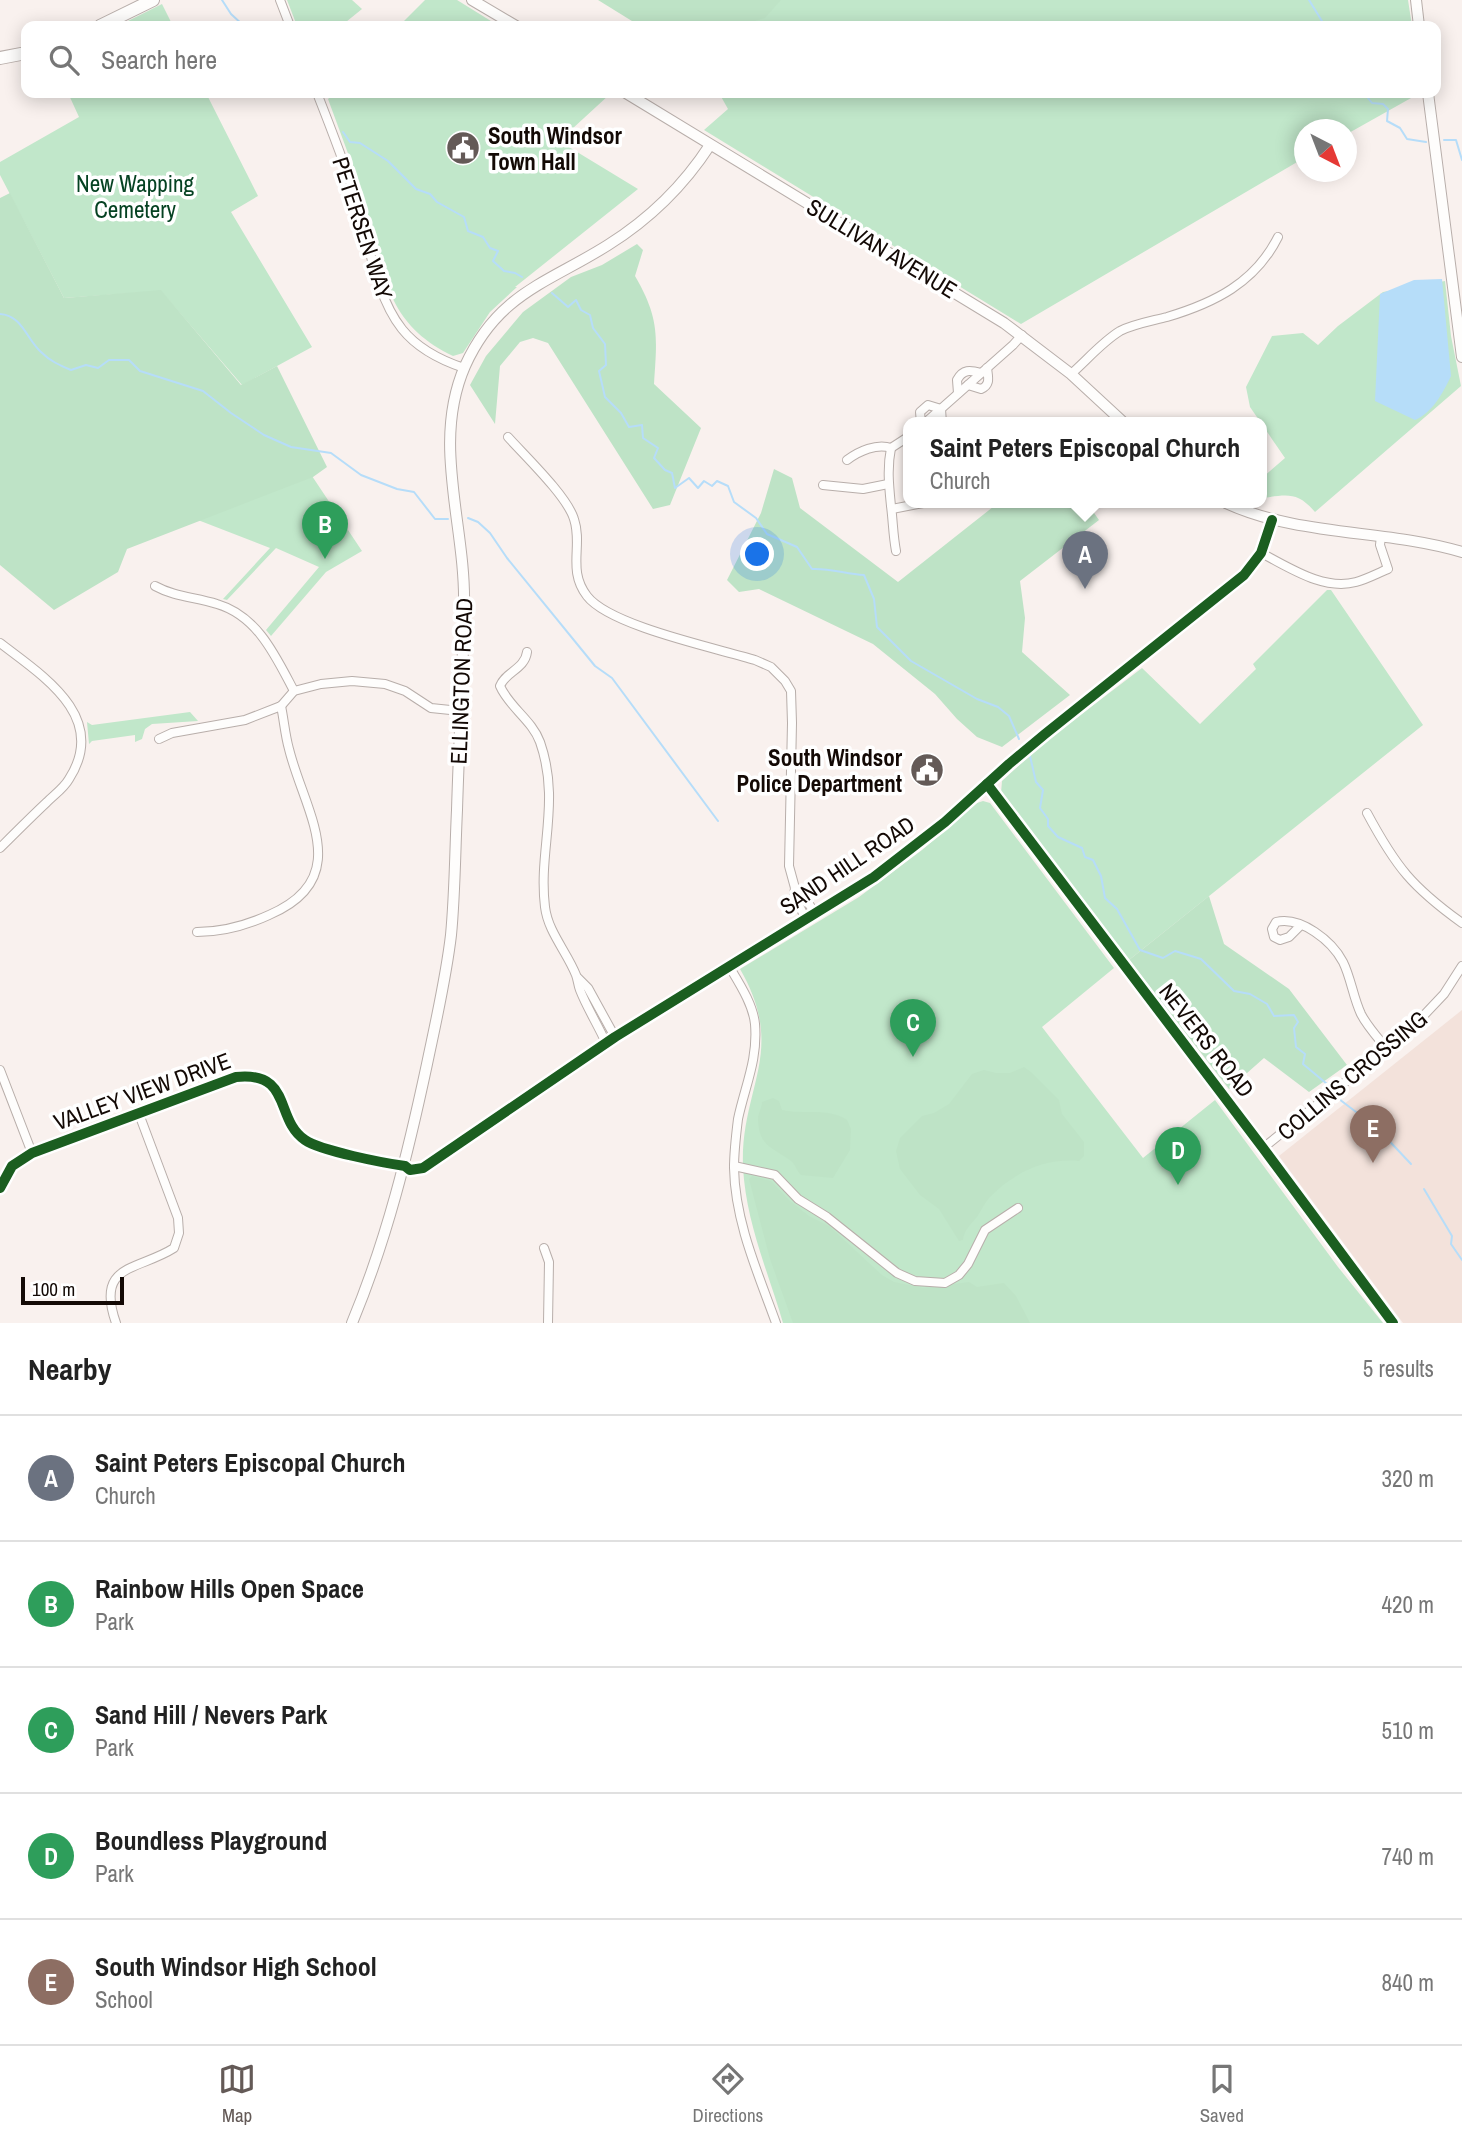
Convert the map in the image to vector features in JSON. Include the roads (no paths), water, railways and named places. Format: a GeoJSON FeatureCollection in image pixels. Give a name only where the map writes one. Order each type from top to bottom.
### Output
{"type":"FeatureCollection","features":[{"type":"Feature","properties":{"kind":"main road"},"geometry":{"type":"LineString","coordinates":[[110,21],[153,0]]}},
{"type":"Feature","properties":{"kind":"main road"},"geometry":{"type":"LineString","coordinates":[[472,0],[508,21]]}},
{"type":"Feature","properties":{"kind":"main road"},"geometry":{"type":"LineString","coordinates":[[1416,0],[1418,21]]}},
{"type":"Feature","properties":{"kind":"main road"},"geometry":{"type":"LineString","coordinates":[[0,58],[21,54]]}},
{"type":"Feature","properties":{"kind":"main road","name":"SULLIVAN AVENUE"},"geometry":{"type":"LineString","coordinates":[[634,98],[1022,335],[1118,417]]}},
{"type":"Feature","properties":{"kind":"main road"},"geometry":{"type":"LineString","coordinates":[[1429,98],[1462,357]]}},
{"type":"Feature","properties":{"kind":"main road","name":"ELLINGTON ROAD"},"geometry":{"type":"LineString","coordinates":[[352,1323],[405,1166],[438,1010],[451,932],[464,576],[450,470],[449,440],[452,408],[464,368],[479,340],[503,310],[536,284],[605,247],[645,218],[683,180],[710,145]]}},
{"type":"Feature","properties":{"kind":"main road"},"geometry":{"type":"LineString","coordinates":[[1240,508],[1272,520],[1443,546],[1462,552]]}},
{"type":"Feature","properties":{"kind":"main road","name":"SAND HILL ROAD"},"geometry":{"type":"LineString","coordinates":[[405,1166],[412,1163],[427,1164],[611,1040],[874,877],[913,849],[1045,734],[1251,569],[1261,553],[1272,520]]}},
{"type":"Feature","properties":{"kind":"main road","name":"NEVERS ROAD"},"geometry":{"type":"LineString","coordinates":[[987,784],[1393,1323]]}},
{"type":"Feature","properties":{"kind":"street"},"geometry":{"type":"LineString","coordinates":[[280,0],[288,21]]}},
{"type":"Feature","properties":{"kind":"street","name":"PETERSEN WAY"},"geometry":{"type":"LineString","coordinates":[[319,98],[354,194],[388,308],[401,328],[419,347],[464,368]]}},
{"type":"Feature","properties":{"kind":"street"},"geometry":{"type":"LineString","coordinates":[[1071,374],[1123,329],[1197,308],[1240,283],[1268,257],[1278,237]]}},
{"type":"Feature","properties":{"kind":"street"},"geometry":{"type":"LineString","coordinates":[[958,393],[957,380],[961,373],[969,370],[984,371],[1022,335]]}},
{"type":"Feature","properties":{"kind":"street"},"geometry":{"type":"LineString","coordinates":[[931,417],[968,385],[978,389],[986,387],[988,382],[984,371]]}},
{"type":"Feature","properties":{"kind":"street"},"geometry":{"type":"LineString","coordinates":[[941,409],[942,417]]}},
{"type":"Feature","properties":{"kind":"street"},"geometry":{"type":"LineString","coordinates":[[508,437],[569,507],[575,521],[576,571],[587,597],[605,612],[628,622],[755,660],[771,667],[785,681],[791,691],[789,866],[795,888],[800,891],[810,916]]}},
{"type":"Feature","properties":{"kind":"street"},"geometry":{"type":"LineString","coordinates":[[847,460],[871,448],[891,448],[903,441]]}},
{"type":"Feature","properties":{"kind":"street"},"geometry":{"type":"LineString","coordinates":[[891,448],[888,484],[896,551]]}},
{"type":"Feature","properties":{"kind":"street"},"geometry":{"type":"LineString","coordinates":[[823,485],[863,489],[888,484]]}},
{"type":"Feature","properties":{"kind":"street"},"geometry":{"type":"LineString","coordinates":[[892,509],[903,507]]}},
{"type":"Feature","properties":{"kind":"street"},"geometry":{"type":"LineString","coordinates":[[1261,553],[1322,581],[1335,584],[1356,582],[1388,569],[1380,545],[1381,536]]}},
{"type":"Feature","properties":{"kind":"street"},"geometry":{"type":"LineString","coordinates":[[155,586],[170,595],[220,604],[241,616],[260,633],[275,654],[294,691]]}},
{"type":"Feature","properties":{"kind":"street"},"geometry":{"type":"LineString","coordinates":[[0,848],[68,781],[81,756],[81,728],[71,704],[58,688],[2,647]]}},
{"type":"Feature","properties":{"kind":"street"},"geometry":{"type":"LineString","coordinates":[[527,652],[523,663],[503,680],[500,687],[533,728],[544,758],[550,793],[545,910],[576,976],[588,988],[611,1040]]}},
{"type":"Feature","properties":{"kind":"street"},"geometry":{"type":"LineString","coordinates":[[159,739],[172,733],[245,720],[281,706],[294,691],[321,684],[352,681],[385,684],[405,691],[431,708],[460,711]]}},
{"type":"Feature","properties":{"kind":"street"},"geometry":{"type":"LineString","coordinates":[[197,932],[222,932],[279,912],[298,899],[313,878],[320,858],[317,834],[289,748],[281,706]]}},
{"type":"Feature","properties":{"kind":"street"},"geometry":{"type":"LineString","coordinates":[[1367,813],[1400,870],[1419,891],[1462,923]]}},
{"type":"Feature","properties":{"kind":"street"},"geometry":{"type":"LineString","coordinates":[[1301,925],[1331,946],[1343,962],[1362,1017],[1387,1049]]}},
{"type":"Feature","properties":{"kind":"street","name":"COLLINS CROSSING"},"geometry":{"type":"LineString","coordinates":[[1263,1148],[1387,1049],[1431,1010],[1462,965]]}},
{"type":"Feature","properties":{"kind":"street"},"geometry":{"type":"LineString","coordinates":[[729,966],[755,1022],[754,1066],[739,1118],[734,1166],[737,1199],[744,1234],[776,1323]]}},
{"type":"Feature","properties":{"kind":"street"},"geometry":{"type":"LineString","coordinates":[[0,1069],[32,1153]]}},
{"type":"Feature","properties":{"kind":"street","name":"VALLEY VIEW DRIVE"},"geometry":{"type":"LineString","coordinates":[[0,1188],[12,1166],[32,1153],[236,1077],[253,1076],[277,1090],[294,1128],[308,1142],[405,1166]]}},
{"type":"Feature","properties":{"kind":"street"},"geometry":{"type":"LineString","coordinates":[[116,1323],[110,1308],[111,1288],[120,1273],[174,1248],[179,1233],[178,1218],[139,1114]]}},
{"type":"Feature","properties":{"kind":"street"},"geometry":{"type":"LineString","coordinates":[[734,1166],[775,1175],[798,1199],[824,1215],[897,1273],[915,1281],[944,1283],[960,1275],[985,1230],[1018,1208]]}},
{"type":"Feature","properties":{"kind":"street"},"geometry":{"type":"LineString","coordinates":[[544,1248],[549,1262],[548,1323]]}},
{"type":"Feature","properties":{"kind":"water"},"geometry":{"type":"Polygon","coordinates":[[[1442,279],[1451,376],[1432,407],[1415,420],[1375,401],[1380,294],[1414,280],[1442,279]]]}},
{"type":"Feature","properties":{"kind":"waterway"},"geometry":{"type":"LineString","coordinates":[[222,0],[239,21]]}},
{"type":"Feature","properties":{"kind":"waterway"},"geometry":{"type":"LineString","coordinates":[[1309,0],[1322,21]]}},
{"type":"Feature","properties":{"kind":"waterway"},"geometry":{"type":"LineString","coordinates":[[1368,98],[1372,103],[1383,104],[1388,109],[1387,121],[1400,128],[1407,139],[1426,142]]}},
{"type":"Feature","properties":{"kind":"waterway"},"geometry":{"type":"LineString","coordinates":[[343,132],[350,142],[360,143],[388,161],[416,189],[430,194],[437,202],[464,217],[468,231],[483,237],[490,248],[498,251],[493,261],[504,271],[522,277]]}},
{"type":"Feature","properties":{"kind":"waterway"},"geometry":{"type":"LineString","coordinates":[[1444,140],[1456,140],[1462,160]]}},
{"type":"Feature","properties":{"kind":"waterway"},"geometry":{"type":"LineString","coordinates":[[552,293],[568,307],[576,300],[581,310],[590,315],[593,328],[605,344],[606,365],[599,371],[605,397],[621,413],[629,427],[642,425],[643,438],[658,448],[654,458],[665,470],[672,473],[675,488],[689,478],[698,488],[704,481],[712,486],[717,481],[728,486],[734,502],[756,518],[767,534],[797,547],[812,569],[864,575],[874,599],[877,627],[911,661],[977,699],[998,707],[1009,716],[1019,739]]}},
{"type":"Feature","properties":{"kind":"waterway"},"geometry":{"type":"LineString","coordinates":[[0,314],[14,319],[41,352],[71,370],[86,365],[98,368],[109,360],[129,360],[140,371],[203,391],[264,435],[291,447],[331,453],[361,475],[397,489],[414,492],[435,519],[448,519]]}},
{"type":"Feature","properties":{"kind":"waterway"},"geometry":{"type":"LineString","coordinates":[[468,518],[478,522],[490,533],[507,558],[595,666],[612,678],[718,821]]}},
{"type":"Feature","properties":{"kind":"waterway"},"geometry":{"type":"LineString","coordinates":[[1030,756],[1036,782],[1043,790],[1040,808],[1048,819],[1048,826],[1058,837],[1082,848],[1085,857],[1093,860],[1101,876],[1105,898],[1117,909],[1140,950],[1163,958],[1175,951],[1201,959],[1234,991],[1250,994],[1267,1004],[1274,1016],[1294,1015],[1298,1022],[1294,1028],[1296,1047],[1305,1054],[1303,1064],[1327,1084]]}},
{"type":"Feature","properties":{"kind":"waterway"},"geometry":{"type":"LineString","coordinates":[[1339,1099],[1377,1128],[1411,1164]]}},
{"type":"Feature","properties":{"kind":"waterway"},"geometry":{"type":"LineString","coordinates":[[1424,1189],[1452,1236],[1451,1244],[1462,1260]]}},
{"type":"Feature","properties":{"kind":"place","name":"South Windsor Town Hall"},"geometry":{"type":"Point","coordinates":[463,148]}},
{"type":"Feature","properties":{"kind":"place","name":"Rainbow Hills Open Space"},"geometry":{"type":"Point","coordinates":[325,559]}},
{"type":"Feature","properties":{"kind":"place","name":"Saint Peters Episcopal Church"},"geometry":{"type":"Point","coordinates":[1085,589]}},
{"type":"Feature","properties":{"kind":"place","name":"South Windsor Police Department"},"geometry":{"type":"Point","coordinates":[927,770]}},
{"type":"Feature","properties":{"kind":"place","name":"Sand Hill / Nevers Park"},"geometry":{"type":"Point","coordinates":[913,1057]}},
{"type":"Feature","properties":{"kind":"place","name":"South Windsor High School"},"geometry":{"type":"Point","coordinates":[1373,1163]}},
{"type":"Feature","properties":{"kind":"place","name":"Boundless Playground"},"geometry":{"type":"Point","coordinates":[1178,1185]}},
{"type":"Feature","properties":{"kind":"park label","name":"New Wapping Cemetery"},"geometry":{"type":"Point","coordinates":[135,196]}}]}
